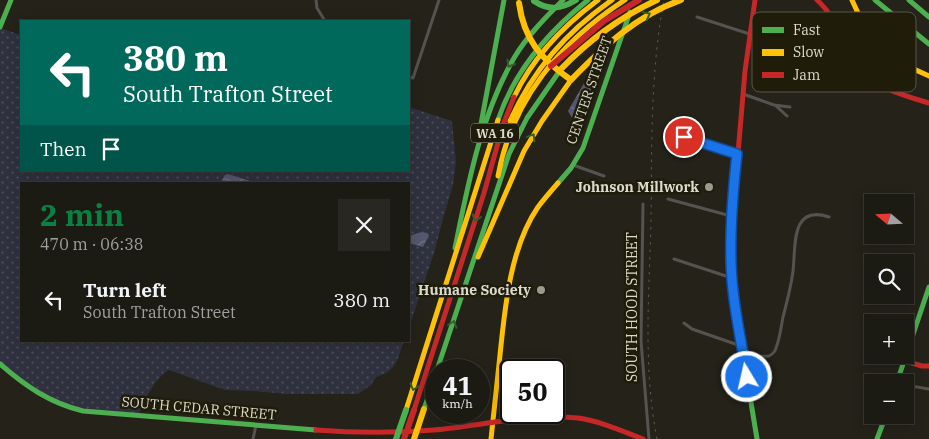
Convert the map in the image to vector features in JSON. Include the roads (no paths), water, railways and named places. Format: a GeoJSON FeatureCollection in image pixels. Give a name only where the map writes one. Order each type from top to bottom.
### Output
{"type":"FeatureCollection","features":[{"type":"Feature","properties":{"kind":"main road"},"geometry":{"type":"LineString","coordinates":[[0,27],[11,0]]}},
{"type":"Feature","properties":{"kind":"main road"},"geometry":{"type":"LineString","coordinates":[[452,266],[504,0]]}},
{"type":"Feature","properties":{"kind":"main road"},"geometry":{"type":"LineString","coordinates":[[467,193],[488,112],[505,74],[533,31],[547,14],[563,0]]}},
{"type":"Feature","properties":{"kind":"main road"},"geometry":{"type":"LineString","coordinates":[[533,1],[544,7],[556,9],[576,0]]}},
{"type":"Feature","properties":{"kind":"main road","name":"WA 16"},"geometry":{"type":"LineString","coordinates":[[396,439],[502,112],[513,86],[544,39],[570,18],[588,0]]}},
{"type":"Feature","properties":{"kind":"main road"},"geometry":{"type":"LineString","coordinates":[[486,188],[505,121],[519,87],[541,52],[570,18],[598,0]]}},
{"type":"Feature","properties":{"kind":"main road"},"geometry":{"type":"LineString","coordinates":[[495,194],[500,164],[525,101],[554,57],[584,20],[612,0]]}},
{"type":"Feature","properties":{"kind":"main road"},"geometry":{"type":"LineString","coordinates":[[404,439],[509,121],[524,90],[540,66],[572,35],[625,0]]}},
{"type":"Feature","properties":{"kind":"main road","name":"CENTER STREET"},"geometry":{"type":"LineString","coordinates":[[491,439],[504,316],[510,280],[521,242],[538,207],[573,165],[583,148],[634,0]]}},
{"type":"Feature","properties":{"kind":"main road"},"geometry":{"type":"LineString","coordinates":[[551,66],[582,37],[609,17],[639,0]]}},
{"type":"Feature","properties":{"kind":"main road","name":"WA 16"},"geometry":{"type":"LineString","coordinates":[[441,359],[509,154],[537,101],[561,69],[579,50],[612,24],[638,8],[657,0]]}},
{"type":"Feature","properties":{"kind":"main road"},"geometry":{"type":"LineString","coordinates":[[472,268],[482,250],[510,180],[532,137],[571,80],[600,49],[632,24],[662,7],[681,0]]}},
{"type":"Feature","properties":{"kind":"main road"},"geometry":{"type":"LineString","coordinates":[[817,0],[828,12]]}},
{"type":"Feature","properties":{"kind":"main road"},"geometry":{"type":"LineString","coordinates":[[852,0],[857,12]]}},
{"type":"Feature","properties":{"kind":"main road"},"geometry":{"type":"LineString","coordinates":[[875,0],[890,12]]}},
{"type":"Feature","properties":{"kind":"main road"},"geometry":{"type":"LineString","coordinates":[[909,0],[929,17]]}},
{"type":"Feature","properties":{"kind":"main road"},"geometry":{"type":"LineString","coordinates":[[519,1],[521,20],[532,46],[551,66],[571,80]]}},
{"type":"Feature","properties":{"kind":"main road"},"geometry":{"type":"LineString","coordinates":[[752,17],[731,216],[732,278],[757,439]]}},
{"type":"Feature","properties":{"kind":"main road"},"geometry":{"type":"LineString","coordinates":[[916,33],[929,44]]}},
{"type":"Feature","properties":{"kind":"main road"},"geometry":{"type":"LineString","coordinates":[[916,70],[929,76]]}},
{"type":"Feature","properties":{"kind":"main road"},"geometry":{"type":"LineString","coordinates":[[893,92],[929,103]]}},
{"type":"Feature","properties":{"kind":"main road"},"geometry":{"type":"LineString","coordinates":[[914,331],[929,287]]}},
{"type":"Feature","properties":{"kind":"main road","name":"SOUTH CEDAR STREET"},"geometry":{"type":"LineString","coordinates":[[0,364],[32,392],[72,409],[337,432],[409,432],[530,418],[577,418],[597,422],[643,439]]}},
{"type":"Feature","properties":{"kind":"main road"},"geometry":{"type":"LineString","coordinates":[[914,364],[929,366]]}},
{"type":"Feature","properties":{"kind":"main road","name":"WA 16"},"geometry":{"type":"LineString","coordinates":[[414,439],[425,406]]}},
{"type":"Feature","properties":{"kind":"main road"},"geometry":{"type":"LineString","coordinates":[[877,439],[883,424]]}},
{"type":"Feature","properties":{"kind":"street"},"geometry":{"type":"LineString","coordinates":[[316,0],[317,8],[324,20]]}},
{"type":"Feature","properties":{"kind":"street"},"geometry":{"type":"LineString","coordinates":[[411,77],[439,0]]}},
{"type":"Feature","properties":{"kind":"street"},"geometry":{"type":"LineString","coordinates":[[697,17],[752,35]]}},
{"type":"Feature","properties":{"kind":"street"},"geometry":{"type":"LineString","coordinates":[[743,93],[774,105],[790,107]]}},
{"type":"Feature","properties":{"kind":"street"},"geometry":{"type":"LineString","coordinates":[[774,105],[787,116]]}},
{"type":"Feature","properties":{"kind":"street"},"geometry":{"type":"LineString","coordinates":[[674,133],[737,154]]}},
{"type":"Feature","properties":{"kind":"street"},"geometry":{"type":"LineString","coordinates":[[573,165],[604,176]]}},
{"type":"Feature","properties":{"kind":"street"},"geometry":{"type":"LineString","coordinates":[[668,199],[731,216]]}},
{"type":"Feature","properties":{"kind":"street","name":"SOUTH HOOD STREET"},"geometry":{"type":"LineString","coordinates":[[643,204],[641,341],[649,439]]}},
{"type":"Feature","properties":{"kind":"street"},"geometry":{"type":"LineString","coordinates":[[744,357],[769,356],[774,352],[779,340],[792,278],[794,247],[798,229],[802,220],[810,215],[819,214],[830,217]]}},
{"type":"Feature","properties":{"kind":"street"},"geometry":{"type":"LineString","coordinates":[[674,259],[732,278]]}},
{"type":"Feature","properties":{"kind":"street"},"geometry":{"type":"LineString","coordinates":[[684,323],[692,329],[742,346]]}},
{"type":"Feature","properties":{"kind":"street"},"geometry":{"type":"LineString","coordinates":[[914,386],[929,389]]}},
{"type":"Feature","properties":{"kind":"street"},"geometry":{"type":"LineString","coordinates":[[253,439],[256,426]]}},
{"type":"Feature","properties":{"kind":"water"},"geometry":{"type":"Polygon","coordinates":[[[591,71],[595,77],[583,115],[576,121],[568,111],[591,71]]]}},
{"type":"Feature","properties":{"kind":"water"},"geometry":{"type":"Polygon","coordinates":[[[228,174],[253,182],[221,182],[225,175],[228,174]]]}},
{"type":"Feature","properties":{"kind":"water"},"geometry":{"type":"Polygon","coordinates":[[[422,232],[429,235],[423,247],[410,243],[410,236],[422,232]]]}},
{"type":"Feature","properties":{"kind":"railway"},"geometry":{"type":"LineString","coordinates":[[657,439],[648,358],[648,304],[654,83],[659,28],[664,0]]}},
{"type":"Feature","properties":{"kind":"place","name":"Johnson Millwork"},"geometry":{"type":"Point","coordinates":[709,187]}},
{"type":"Feature","properties":{"kind":"place","name":"Humane Society"},"geometry":{"type":"Point","coordinates":[541,290]}}]}
